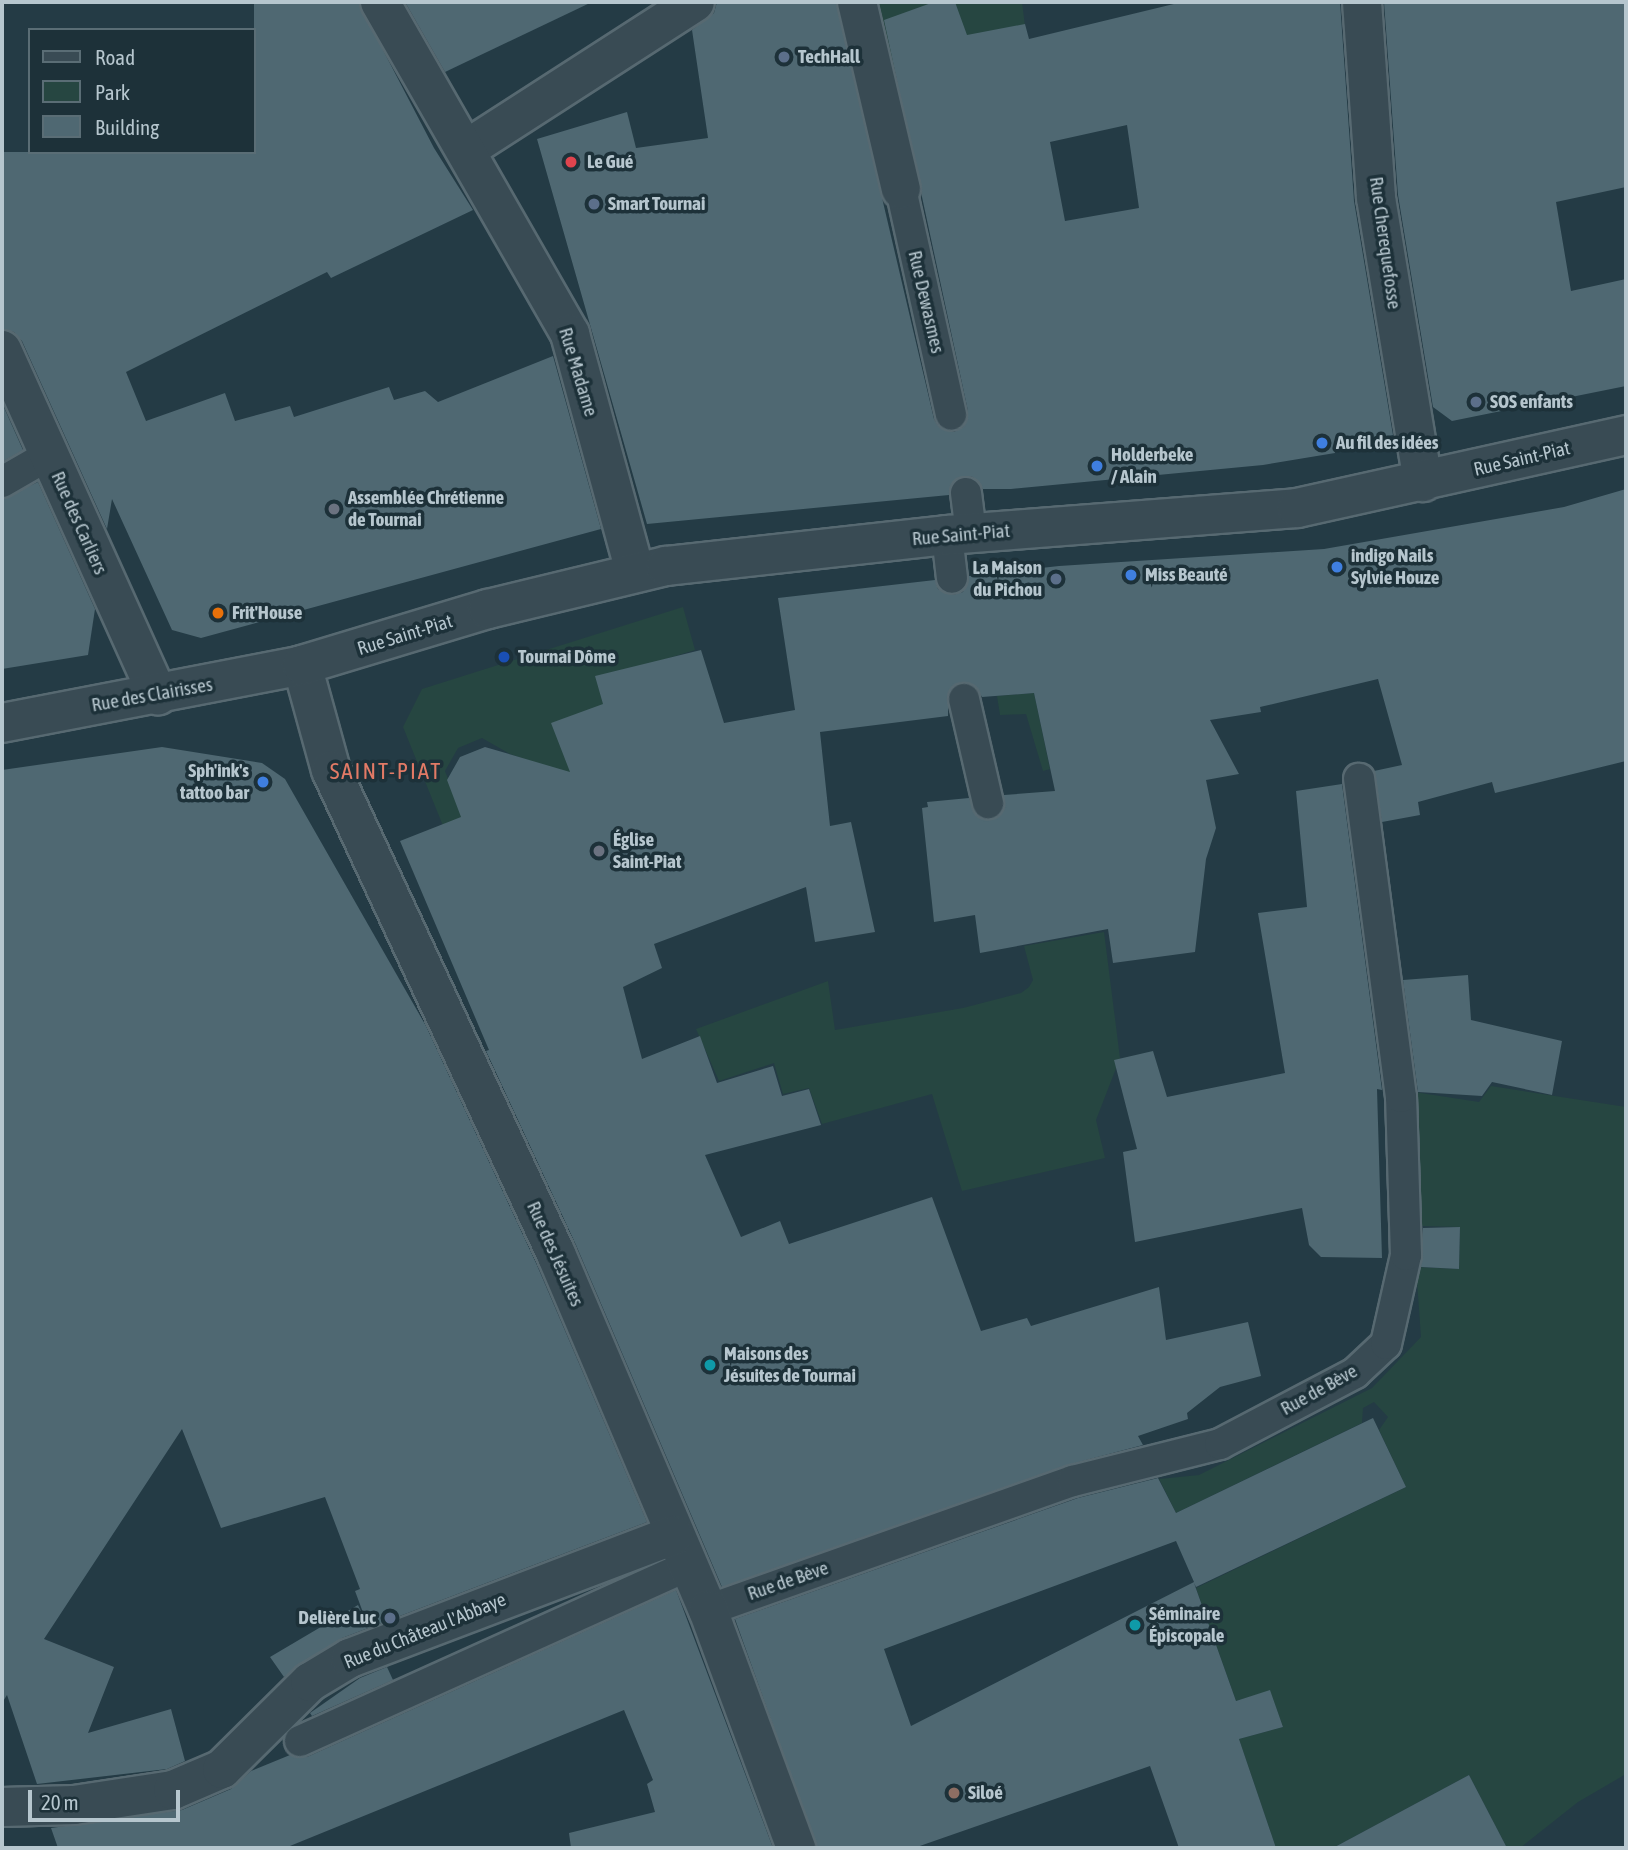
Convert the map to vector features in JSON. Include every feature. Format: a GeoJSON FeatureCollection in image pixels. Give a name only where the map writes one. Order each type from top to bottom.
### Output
{"type":"FeatureCollection","features":[{"type":"Feature","properties":{"kind":"street","name":"Rue Madame"},"geometry":{"type":"LineString","coordinates":[[380,2],[467,149],[570,334],[635,572]]}},
{"type":"Feature","properties":{"kind":"street"},"geometry":{"type":"LineString","coordinates":[[467,149],[695,2]]}},
{"type":"Feature","properties":{"kind":"street"},"geometry":{"type":"LineString","coordinates":[[857,2],[901,189]]}},
{"type":"Feature","properties":{"kind":"street","name":"Rue Cherequefosse"},"geometry":{"type":"LineString","coordinates":[[1362,2],[1376,198],[1423,482]]}},
{"type":"Feature","properties":{"kind":"street","name":"Rue des Carliers"},"geometry":{"type":"LineString","coordinates":[[2,350],[158,695]]}},
{"type":"Feature","properties":{"kind":"street","name":"Rue Saint-Piat"},"geometry":{"type":"LineString","coordinates":[[302,666],[488,610],[635,572],[959,534],[1297,508],[1626,435]]}},
{"type":"Feature","properties":{"kind":"street","name":"Rue des Clairisses"},"geometry":{"type":"LineString","coordinates":[[2,723],[302,666]]}},
{"type":"Feature","properties":{"kind":"street","name":"Rue des Jésuites"},"geometry":{"type":"LineString","coordinates":[[302,666],[331,770],[556,1254],[680,1550],[708,1610],[796,1848]]}},
{"type":"Feature","properties":{"kind":"street","name":"Rue du Château l'Abbaye"},"geometry":{"type":"LineString","coordinates":[[2,1807],[74,1805],[173,1790],[222,1769],[310,1682],[349,1658],[680,1550]]}},
{"type":"Feature","properties":{"kind":"lane","name":"Rue Dewasmes"},"geometry":{"type":"LineString","coordinates":[[901,189],[951,415]]}},
{"type":"Feature","properties":{"kind":"lane"},"geometry":{"type":"LineString","coordinates":[[2,482],[49,455]]}},
{"type":"Feature","properties":{"kind":"lane"},"geometry":{"type":"LineString","coordinates":[[952,578],[966,493]]}},
{"type":"Feature","properties":{"kind":"lane"},"geometry":{"type":"LineString","coordinates":[[964,699],[988,803]]}},
{"type":"Feature","properties":{"kind":"lane","name":"Rue de Bève"},"geometry":{"type":"LineString","coordinates":[[708,1610],[1073,1482],[1220,1444],[1355,1373],[1386,1344],[1406,1255],[1401,1097],[1359,779]]}},
{"type":"Feature","properties":{"kind":"lane"},"geometry":{"type":"LineString","coordinates":[[300,1741],[680,1550]]}},
{"type":"Feature","properties":{"kind":"green space"},"geometry":{"type":"Polygon","coordinates":[[[870,2],[1022,2],[1025,26],[889,73],[870,2]]]}},
{"type":"Feature","properties":{"kind":"green space"},"geometry":{"type":"Polygon","coordinates":[[[683,607],[695,650],[666,659],[585,780],[510,754],[482,738],[458,748],[445,771],[467,826],[450,843],[403,727],[422,689],[683,607]]]}},
{"type":"Feature","properties":{"kind":"green space"},"geometry":{"type":"Polygon","coordinates":[[[1034,693],[1050,769],[1043,771],[1026,714],[1000,715],[997,696],[1034,693]]]}},
{"type":"Feature","properties":{"kind":"green space"},"geometry":{"type":"Polygon","coordinates":[[[1104,932],[1120,1058],[1096,1120],[1105,1158],[962,1191],[932,1094],[822,1124],[809,1088],[783,1094],[774,1063],[719,1081],[696,1029],[828,981],[835,1030],[963,1008],[1021,993],[1029,987],[1033,980],[1024,946],[1104,932]]]}},
{"type":"Feature","properties":{"kind":"green space"},"geometry":{"type":"Polygon","coordinates":[[[1491,1086],[1626,1107],[1626,1774],[1578,1802],[1520,1848],[1507,1848],[1469,1775],[1333,1848],[1276,1848],[1239,1739],[1283,1727],[1270,1691],[1236,1701],[1196,1588],[1406,1487],[1379,1430],[1388,1417],[1374,1402],[1363,1408],[1362,1423],[1176,1513],[1159,1479],[1199,1475],[1372,1388],[1421,1337],[1416,1267],[1459,1269],[1460,1227],[1421,1226],[1414,1092],[1479,1102],[1491,1086]]]}},
{"type":"Feature","properties":{"kind":"building"},"geometry":{"type":"Polygon","coordinates":[[[254,2],[358,2],[434,148],[473,210],[331,278],[327,272],[126,372],[146,421],[225,393],[235,421],[290,406],[294,417],[389,387],[394,400],[425,391],[438,402],[553,356],[601,529],[201,638],[172,630],[112,499],[107,529],[22,341],[14,332],[2,329],[2,152],[256,154],[254,2]]]}},
{"type":"Feature","properties":{"kind":"building"},"geometry":{"type":"Polygon","coordinates":[[[405,2],[592,2],[445,72],[405,2]]]}},
{"type":"Feature","properties":{"kind":"building"},"geometry":{"type":"Polygon","coordinates":[[[717,2],[836,2],[934,419],[939,427],[954,432],[963,427],[968,411],[884,20],[934,2],[955,2],[967,35],[1025,24],[1029,39],[1182,2],[1340,2],[1354,201],[1393,435],[1334,445],[1335,453],[1263,465],[1011,489],[983,489],[973,477],[965,476],[955,480],[949,495],[647,524],[537,139],[627,112],[636,148],[708,138],[692,30],[714,13],[717,2]],[[1127,125],[1050,142],[1065,221],[1139,208],[1127,125]]]}},
{"type":"Feature","properties":{"kind":"building"},"geometry":{"type":"Polygon","coordinates":[[[1384,2],[1626,2],[1626,187],[1556,202],[1571,291],[1626,279],[1626,386],[1452,421],[1433,407],[1398,195],[1384,2]]]}},
{"type":"Feature","properties":{"kind":"building"},"geometry":{"type":"Polygon","coordinates":[[[2,403],[23,450],[2,462],[2,403]]]}},
{"type":"Feature","properties":{"kind":"building"},"geometry":{"type":"Polygon","coordinates":[[[38,482],[95,609],[88,655],[2,669],[2,499],[38,482]]]}},
{"type":"Feature","properties":{"kind":"building"},"geometry":{"type":"Polygon","coordinates":[[[1626,489],[1626,761],[1495,793],[1492,782],[1418,802],[1420,815],[1382,822],[1374,771],[1402,765],[1378,679],[1260,707],[1261,712],[1210,720],[1239,774],[1206,780],[1216,828],[1206,859],[1195,952],[1113,963],[1108,929],[980,953],[975,915],[934,922],[922,808],[928,807],[927,802],[969,798],[976,815],[991,820],[1004,809],[1004,795],[1055,791],[1034,693],[982,697],[976,687],[961,682],[948,693],[948,716],[820,732],[830,826],[851,822],[875,932],[815,942],[806,887],[654,944],[662,968],[623,987],[642,1059],[700,1036],[717,1083],[773,1066],[782,1096],[809,1089],[821,1125],[705,1155],[741,1237],[780,1221],[789,1244],[932,1197],[981,1331],[1027,1318],[1031,1326],[1159,1287],[1166,1340],[1248,1322],[1261,1376],[1220,1387],[1187,1413],[1188,1419],[1138,1436],[1143,1445],[1067,1465],[722,1587],[576,1245],[486,1051],[489,1050],[400,841],[461,817],[447,780],[460,757],[485,747],[570,772],[551,723],[603,704],[595,676],[701,650],[724,723],[795,710],[778,598],[935,580],[938,589],[953,595],[963,592],[969,576],[1059,566],[1324,549],[1564,507],[1626,489]]]}},
{"type":"Feature","properties":{"kind":"building"},"geometry":{"type":"Polygon","coordinates":[[[162,747],[262,763],[285,779],[426,1026],[536,1263],[647,1522],[342,1638],[284,1677],[270,1657],[358,1605],[368,1626],[355,1591],[360,1589],[325,1497],[221,1528],[182,1429],[44,1639],[114,1667],[88,1733],[171,1709],[185,1761],[167,1769],[37,1784],[7,1695],[2,1703],[2,770],[162,747]]]}},
{"type":"Feature","properties":{"kind":"building"},"geometry":{"type":"Polygon","coordinates":[[[1342,784],[1382,1090],[1377,1089],[1382,1258],[1321,1257],[1309,1245],[1302,1208],[1135,1242],[1123,1152],[1137,1149],[1114,1060],[1153,1051],[1167,1097],[1285,1073],[1258,913],[1307,907],[1296,791],[1342,784]]]}},
{"type":"Feature","properties":{"kind":"building"},"geometry":{"type":"Polygon","coordinates":[[[1468,975],[1471,1020],[1562,1041],[1552,1095],[1492,1082],[1482,1096],[1418,1092],[1403,980],[1468,975]]]}},
{"type":"Feature","properties":{"kind":"building"},"geometry":{"type":"Polygon","coordinates":[[[1460,1227],[1459,1269],[1421,1267],[1423,1228],[1460,1227]]]}},
{"type":"Feature","properties":{"kind":"building","name":"Séminaire Épiscopale"},"geometry":{"type":"Polygon","coordinates":[[[1373,1418],[1406,1487],[1196,1587],[1194,1583],[1236,1701],[1270,1690],[1283,1727],[1239,1739],[1276,1848],[1179,1848],[1150,1766],[914,1848],[817,1848],[735,1619],[1078,1498],[1158,1478],[1176,1513],[1373,1418]],[[1176,1541],[884,1649],[911,1726],[1194,1582],[1176,1541]]]}},
{"type":"Feature","properties":{"kind":"building"},"geometry":{"type":"Polygon","coordinates":[[[676,1590],[773,1848],[571,1848],[569,1833],[655,1812],[647,1784],[653,1780],[624,1710],[285,1848],[58,1848],[51,1828],[182,1810],[231,1789],[251,1771],[290,1755],[307,1757],[676,1590]]]}},
{"type":"Feature","properties":{"kind":"building"},"geometry":{"type":"Polygon","coordinates":[[[387,1667],[393,1680],[312,1716],[310,1713],[360,1678],[387,1667]]]}},
{"type":"Feature","properties":{"kind":"building"},"geometry":{"type":"Polygon","coordinates":[[[1469,1775],[1507,1848],[1333,1848],[1469,1775]]]}},
{"type":"Feature","properties":{"kind":"place","name":"TechHall"},"geometry":{"type":"Point","coordinates":[784,57]}},
{"type":"Feature","properties":{"kind":"place","name":"Le Gué"},"geometry":{"type":"Point","coordinates":[571,162]}},
{"type":"Feature","properties":{"kind":"place","name":"Smart Tournai"},"geometry":{"type":"Point","coordinates":[594,204]}},
{"type":"Feature","properties":{"kind":"place","name":"SOS enfants"},"geometry":{"type":"Point","coordinates":[1476,402]}},
{"type":"Feature","properties":{"kind":"place","name":"Au fil des idées"},"geometry":{"type":"Point","coordinates":[1322,443]}},
{"type":"Feature","properties":{"kind":"place","name":"Holderbeke / Alain"},"geometry":{"type":"Point","coordinates":[1097,466]}},
{"type":"Feature","properties":{"kind":"place","name":"Assemblée Chrétienne de Tournai"},"geometry":{"type":"Point","coordinates":[334,509]}},
{"type":"Feature","properties":{"kind":"place","name":"indigo Nails Sylvie Houze"},"geometry":{"type":"Point","coordinates":[1337,567]}},
{"type":"Feature","properties":{"kind":"place","name":"Miss Beauté"},"geometry":{"type":"Point","coordinates":[1131,575]}},
{"type":"Feature","properties":{"kind":"place","name":"La Maison du Pichou"},"geometry":{"type":"Point","coordinates":[1056,579]}},
{"type":"Feature","properties":{"kind":"place","name":"Frit'House"},"geometry":{"type":"Point","coordinates":[218,613]}},
{"type":"Feature","properties":{"kind":"place","name":"Tournai Dôme"},"geometry":{"type":"Point","coordinates":[504,657]}},
{"type":"Feature","properties":{"kind":"place","name":"Sph'ink's tattoo bar"},"geometry":{"type":"Point","coordinates":[263,782]}},
{"type":"Feature","properties":{"kind":"place","name":"Église Saint-Piat"},"geometry":{"type":"Point","coordinates":[599,851]}},
{"type":"Feature","properties":{"kind":"place","name":"Maisons des Jésuites de Tournai"},"geometry":{"type":"Point","coordinates":[710,1365]}},
{"type":"Feature","properties":{"kind":"place","name":"Delière Luc"},"geometry":{"type":"Point","coordinates":[390,1618]}},
{"type":"Feature","properties":{"kind":"place","name":"Séminaire Épiscopale"},"geometry":{"type":"Point","coordinates":[1135,1625]}},
{"type":"Feature","properties":{"kind":"place","name":"Siloé"},"geometry":{"type":"Point","coordinates":[954,1793]}},
{"type":"Feature","properties":{"kind":"district","name":"SAINT-PIAT"},"geometry":{"type":"Point","coordinates":[386,771]}}]}
